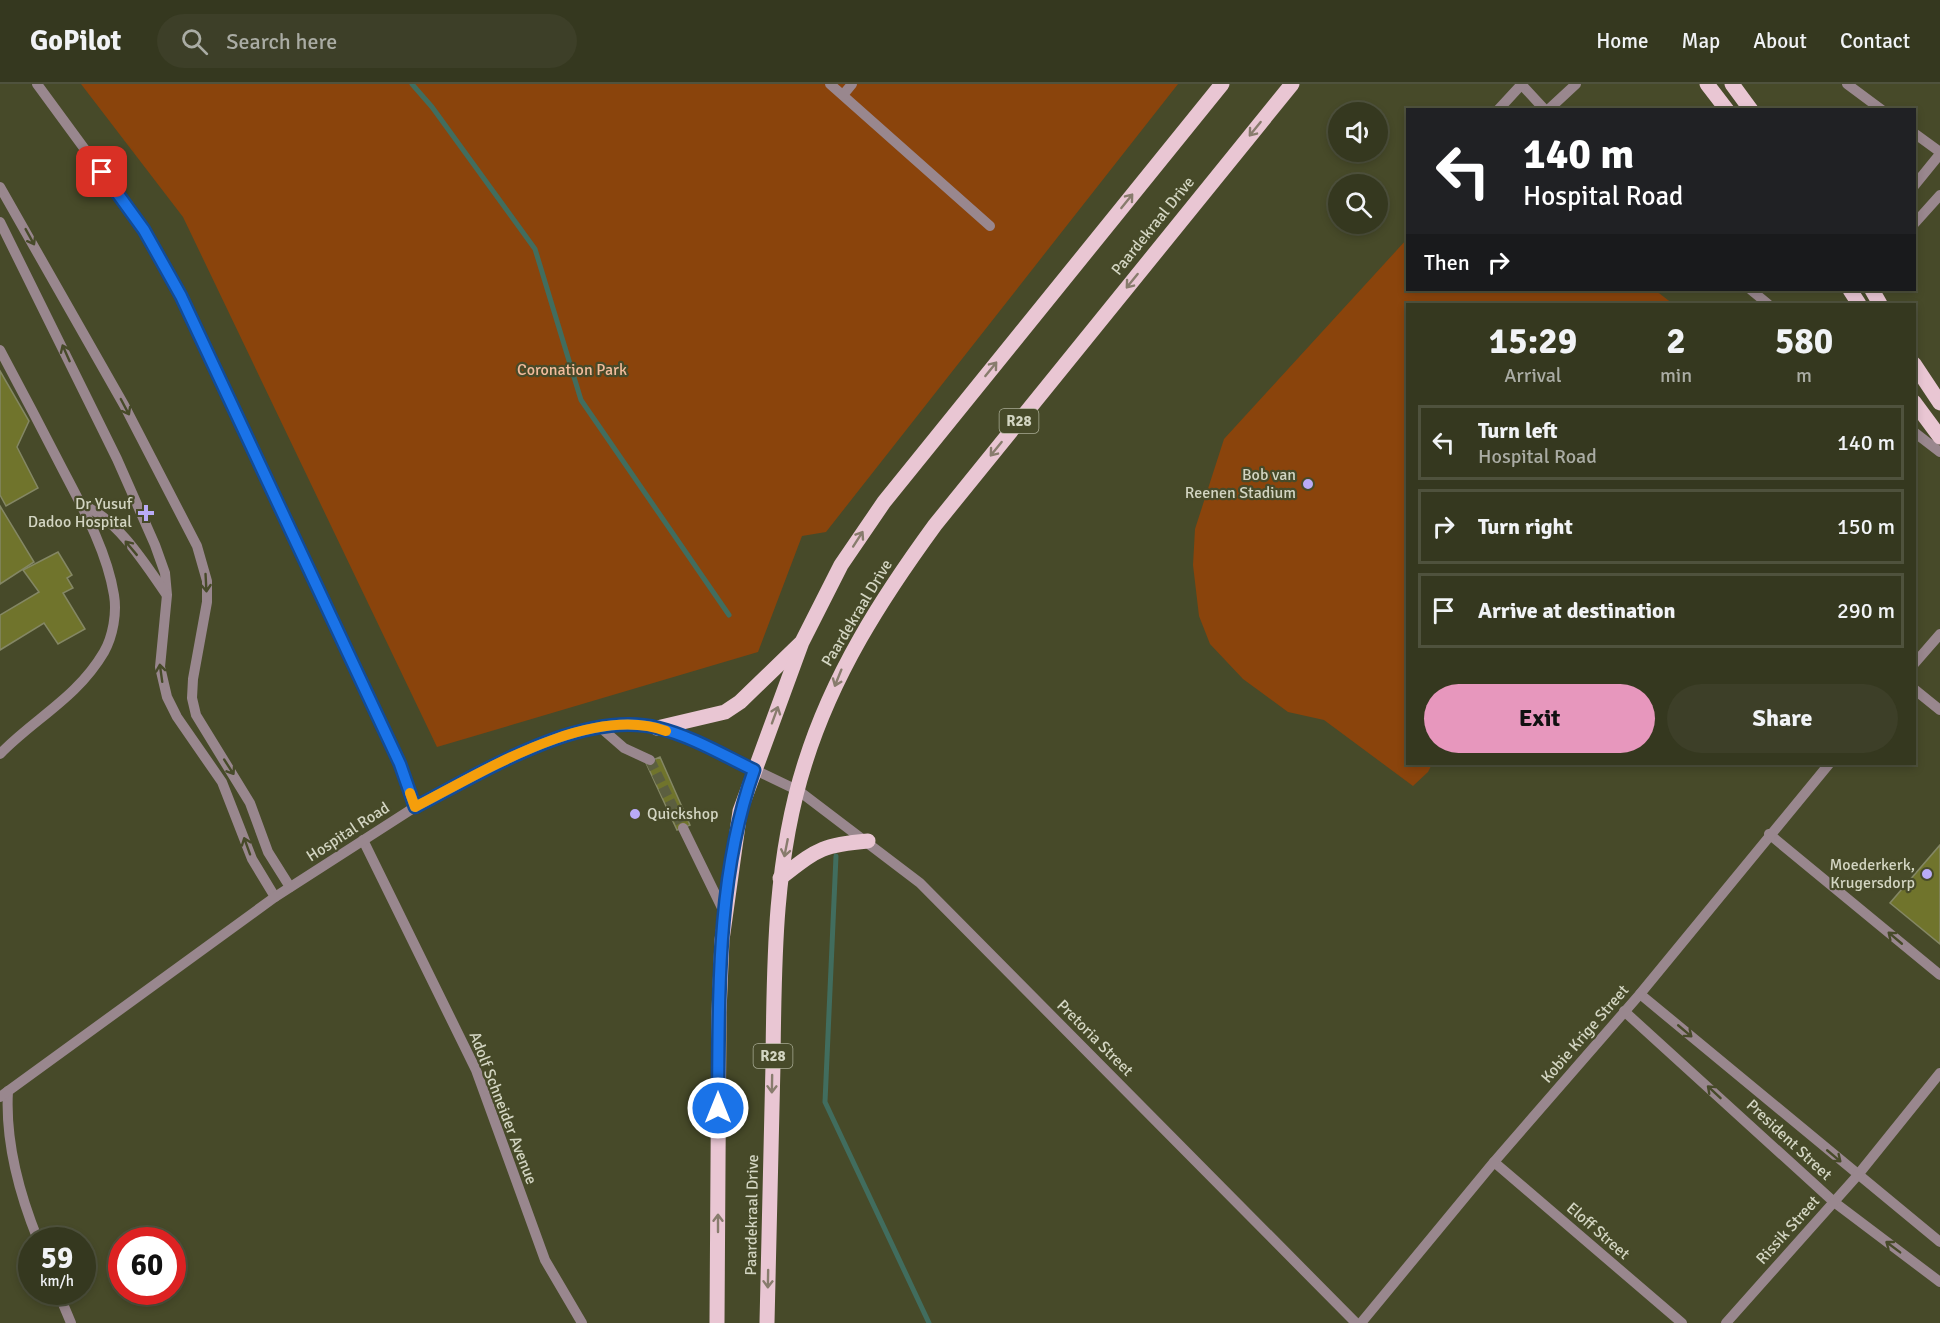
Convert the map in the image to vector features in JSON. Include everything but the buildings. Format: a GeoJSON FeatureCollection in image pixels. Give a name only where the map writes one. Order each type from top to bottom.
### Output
{"type":"FeatureCollection","features":[{"type":"Feature","properties":{"kind":"main road","name":"Paardekraal Drive"},"geometry":{"type":"LineString","coordinates":[[717,1323],[719,1012],[725,914],[740,811],[802,642],[841,565],[884,502],[1222,84]]}},
{"type":"Feature","properties":{"kind":"main road","name":"Paardekraal Drive"},"geometry":{"type":"LineString","coordinates":[[767,1323],[774,964],[780,878],[804,765],[843,667],[891,585],[935,525],[1292,84]]}},
{"type":"Feature","properties":{"kind":"main road"},"geometry":{"type":"LineString","coordinates":[[1707,84],[1727,108]]}},
{"type":"Feature","properties":{"kind":"main road"},"geometry":{"type":"LineString","coordinates":[[1737,90],[1750,108]]}},
{"type":"Feature","properties":{"kind":"main road"},"geometry":{"type":"LineString","coordinates":[[1916,367],[1940,403]]}},
{"type":"Feature","properties":{"kind":"main road"},"geometry":{"type":"LineString","coordinates":[[1916,405],[1940,437]]}},
{"type":"Feature","properties":{"kind":"main road"},"geometry":{"type":"LineString","coordinates":[[657,728],[725,712],[740,702],[802,642]]}},
{"type":"Feature","properties":{"kind":"main road"},"geometry":{"type":"LineString","coordinates":[[780,878],[820,849],[868,841]]}},
{"type":"Feature","properties":{"kind":"street"},"geometry":{"type":"LineString","coordinates":[[37,84],[144,230],[181,296],[400,764],[415,807]]}},
{"type":"Feature","properties":{"kind":"street"},"geometry":{"type":"LineString","coordinates":[[830,84],[990,226]]}},
{"type":"Feature","properties":{"kind":"street"},"geometry":{"type":"LineString","coordinates":[[843,95],[852,84]]}},
{"type":"Feature","properties":{"kind":"street"},"geometry":{"type":"LineString","coordinates":[[1500,108],[1521,84],[1545,108]]}},
{"type":"Feature","properties":{"kind":"street"},"geometry":{"type":"LineString","coordinates":[[1549,108],[1576,84]]}},
{"type":"Feature","properties":{"kind":"street"},"geometry":{"type":"LineString","coordinates":[[1847,84],[1879,108]]}},
{"type":"Feature","properties":{"kind":"street"},"geometry":{"type":"LineString","coordinates":[[1730,108],[1737,90]]}},
{"type":"Feature","properties":{"kind":"street"},"geometry":{"type":"LineString","coordinates":[[1916,135],[1940,153],[1916,183]]}},
{"type":"Feature","properties":{"kind":"street"},"geometry":{"type":"LineString","coordinates":[[0,187],[124,405],[197,546],[207,581],[207,602],[193,679],[196,715],[250,803],[268,852],[290,887]]}},
{"type":"Feature","properties":{"kind":"street"},"geometry":{"type":"LineString","coordinates":[[1916,222],[1940,195]]}},
{"type":"Feature","properties":{"kind":"street"},"geometry":{"type":"LineString","coordinates":[[0,222],[136,501],[165,573],[166,595],[160,667],[167,697],[177,717],[222,782],[252,859],[275,897]]}},
{"type":"Feature","properties":{"kind":"street"},"geometry":{"type":"LineString","coordinates":[[1752,291],[1767,303]]}},
{"type":"Feature","properties":{"kind":"street"},"geometry":{"type":"LineString","coordinates":[[0,350],[82,505],[110,575],[115,621],[105,650],[85,680],[58,708],[0,754]]}},
{"type":"Feature","properties":{"kind":"street"},"geometry":{"type":"LineString","coordinates":[[1916,434],[1940,452]]}},
{"type":"Feature","properties":{"kind":"street"},"geometry":{"type":"LineString","coordinates":[[82,505],[92,508],[112,525],[166,595]]}},
{"type":"Feature","properties":{"kind":"street"},"geometry":{"type":"LineString","coordinates":[[1916,662],[1940,634]]}},
{"type":"Feature","properties":{"kind":"street"},"geometry":{"type":"LineString","coordinates":[[1916,690],[1940,710]]}},
{"type":"Feature","properties":{"kind":"street","name":"Hospital Road"},"geometry":{"type":"LineString","coordinates":[[4,1094],[290,887],[415,807],[542,743],[601,728],[635,726],[657,728],[799,791]]}},
{"type":"Feature","properties":{"kind":"street"},"geometry":{"type":"LineString","coordinates":[[601,728],[624,748],[650,760]]}},
{"type":"Feature","properties":{"kind":"street","name":"Kobie Krige Street"},"geometry":{"type":"LineString","coordinates":[[1361,1323],[1494,1162],[1640,994],[1769,834],[1828,765]]}},
{"type":"Feature","properties":{"kind":"street","name":"Pretoria Street"},"geometry":{"type":"LineString","coordinates":[[799,791],[868,841],[920,883],[1356,1323]]}},
{"type":"Feature","properties":{"kind":"street"},"geometry":{"type":"LineString","coordinates":[[683,828],[695,857],[725,914]]}},
{"type":"Feature","properties":{"kind":"street"},"geometry":{"type":"LineString","coordinates":[[1769,834],[1940,975]]}},
{"type":"Feature","properties":{"kind":"street","name":"Adolf Schneider Avenue"},"geometry":{"type":"LineString","coordinates":[[363,840],[476,1070],[544,1260],[582,1323]]}},
{"type":"Feature","properties":{"kind":"street","name":"President Street"},"geometry":{"type":"LineString","coordinates":[[1640,994],[1857,1176],[1940,1242]]}},
{"type":"Feature","properties":{"kind":"street","name":"President Street"},"geometry":{"type":"LineString","coordinates":[[1624,1011],[1834,1202],[1940,1282]]}},
{"type":"Feature","properties":{"kind":"street","name":"Rissik Street"},"geometry":{"type":"LineString","coordinates":[[1726,1323],[1857,1176],[1940,1072]]}},
{"type":"Feature","properties":{"kind":"street"},"geometry":{"type":"LineString","coordinates":[[4,1094],[9,1142],[34,1227]]}},
{"type":"Feature","properties":{"kind":"street","name":"Eloff Street"},"geometry":{"type":"LineString","coordinates":[[1494,1162],[1682,1323]]}},
{"type":"Feature","properties":{"kind":"street"},"geometry":{"type":"LineString","coordinates":[[63,1305],[71,1323]]}},
{"type":"Feature","properties":{"kind":"green space","name":"Coronation Park"},"geometry":{"type":"Polygon","coordinates":[[[81,84],[1178,84],[826,532],[802,536],[758,652],[437,747],[183,217],[81,84]]]}},
{"type":"Feature","properties":{"kind":"green space","name":"Bob van Reenen Stadium"},"geometry":{"type":"Polygon","coordinates":[[[1406,240],[1406,291],[1656,291],[1672,303],[1406,303],[1406,765],[1432,765],[1428,772],[1413,786],[1324,720],[1288,712],[1243,679],[1210,644],[1199,616],[1193,565],[1195,529],[1224,439],[1406,240]]]}},
{"type":"Feature","properties":{"kind":"waterway"},"geometry":{"type":"LineString","coordinates":[[412,84],[432,107],[535,249],[581,400],[729,615]]}},
{"type":"Feature","properties":{"kind":"waterway"},"geometry":{"type":"LineString","coordinates":[[836,856],[825,1102],[929,1323]]}},
{"type":"Feature","properties":{"kind":"tunnel"},"geometry":{"type":"LineString","coordinates":[[650,760],[683,828]]}},
{"type":"Feature","properties":{"kind":"slow traffic"},"geometry":{"type":"LineString","coordinates":[[410,793],[415,807],[542,743],[591,729],[635,726],[666,731]]}},
{"type":"Feature","properties":{"kind":"place","name":"Bob van Reenen Stadium"},"geometry":{"type":"Point","coordinates":[1308,484]}},
{"type":"Feature","properties":{"kind":"place","name":"Dr Yusuf Dadoo Hospital"},"geometry":{"type":"Point","coordinates":[146,513]}},
{"type":"Feature","properties":{"kind":"place","name":"Quickshop"},"geometry":{"type":"Point","coordinates":[635,814]}},
{"type":"Feature","properties":{"kind":"place","name":"Moederkerk, Krugersdorp"},"geometry":{"type":"Point","coordinates":[1927,874]}},
{"type":"Feature","properties":{"kind":"route"},"geometry":{"type":"LineString","coordinates":[[102,172],[144,230],[181,296],[400,764],[415,807],[542,743],[591,729],[635,726],[657,728],[683,737],[754,770],[740,811],[731,862],[722,940],[718,1108]]}}]}
